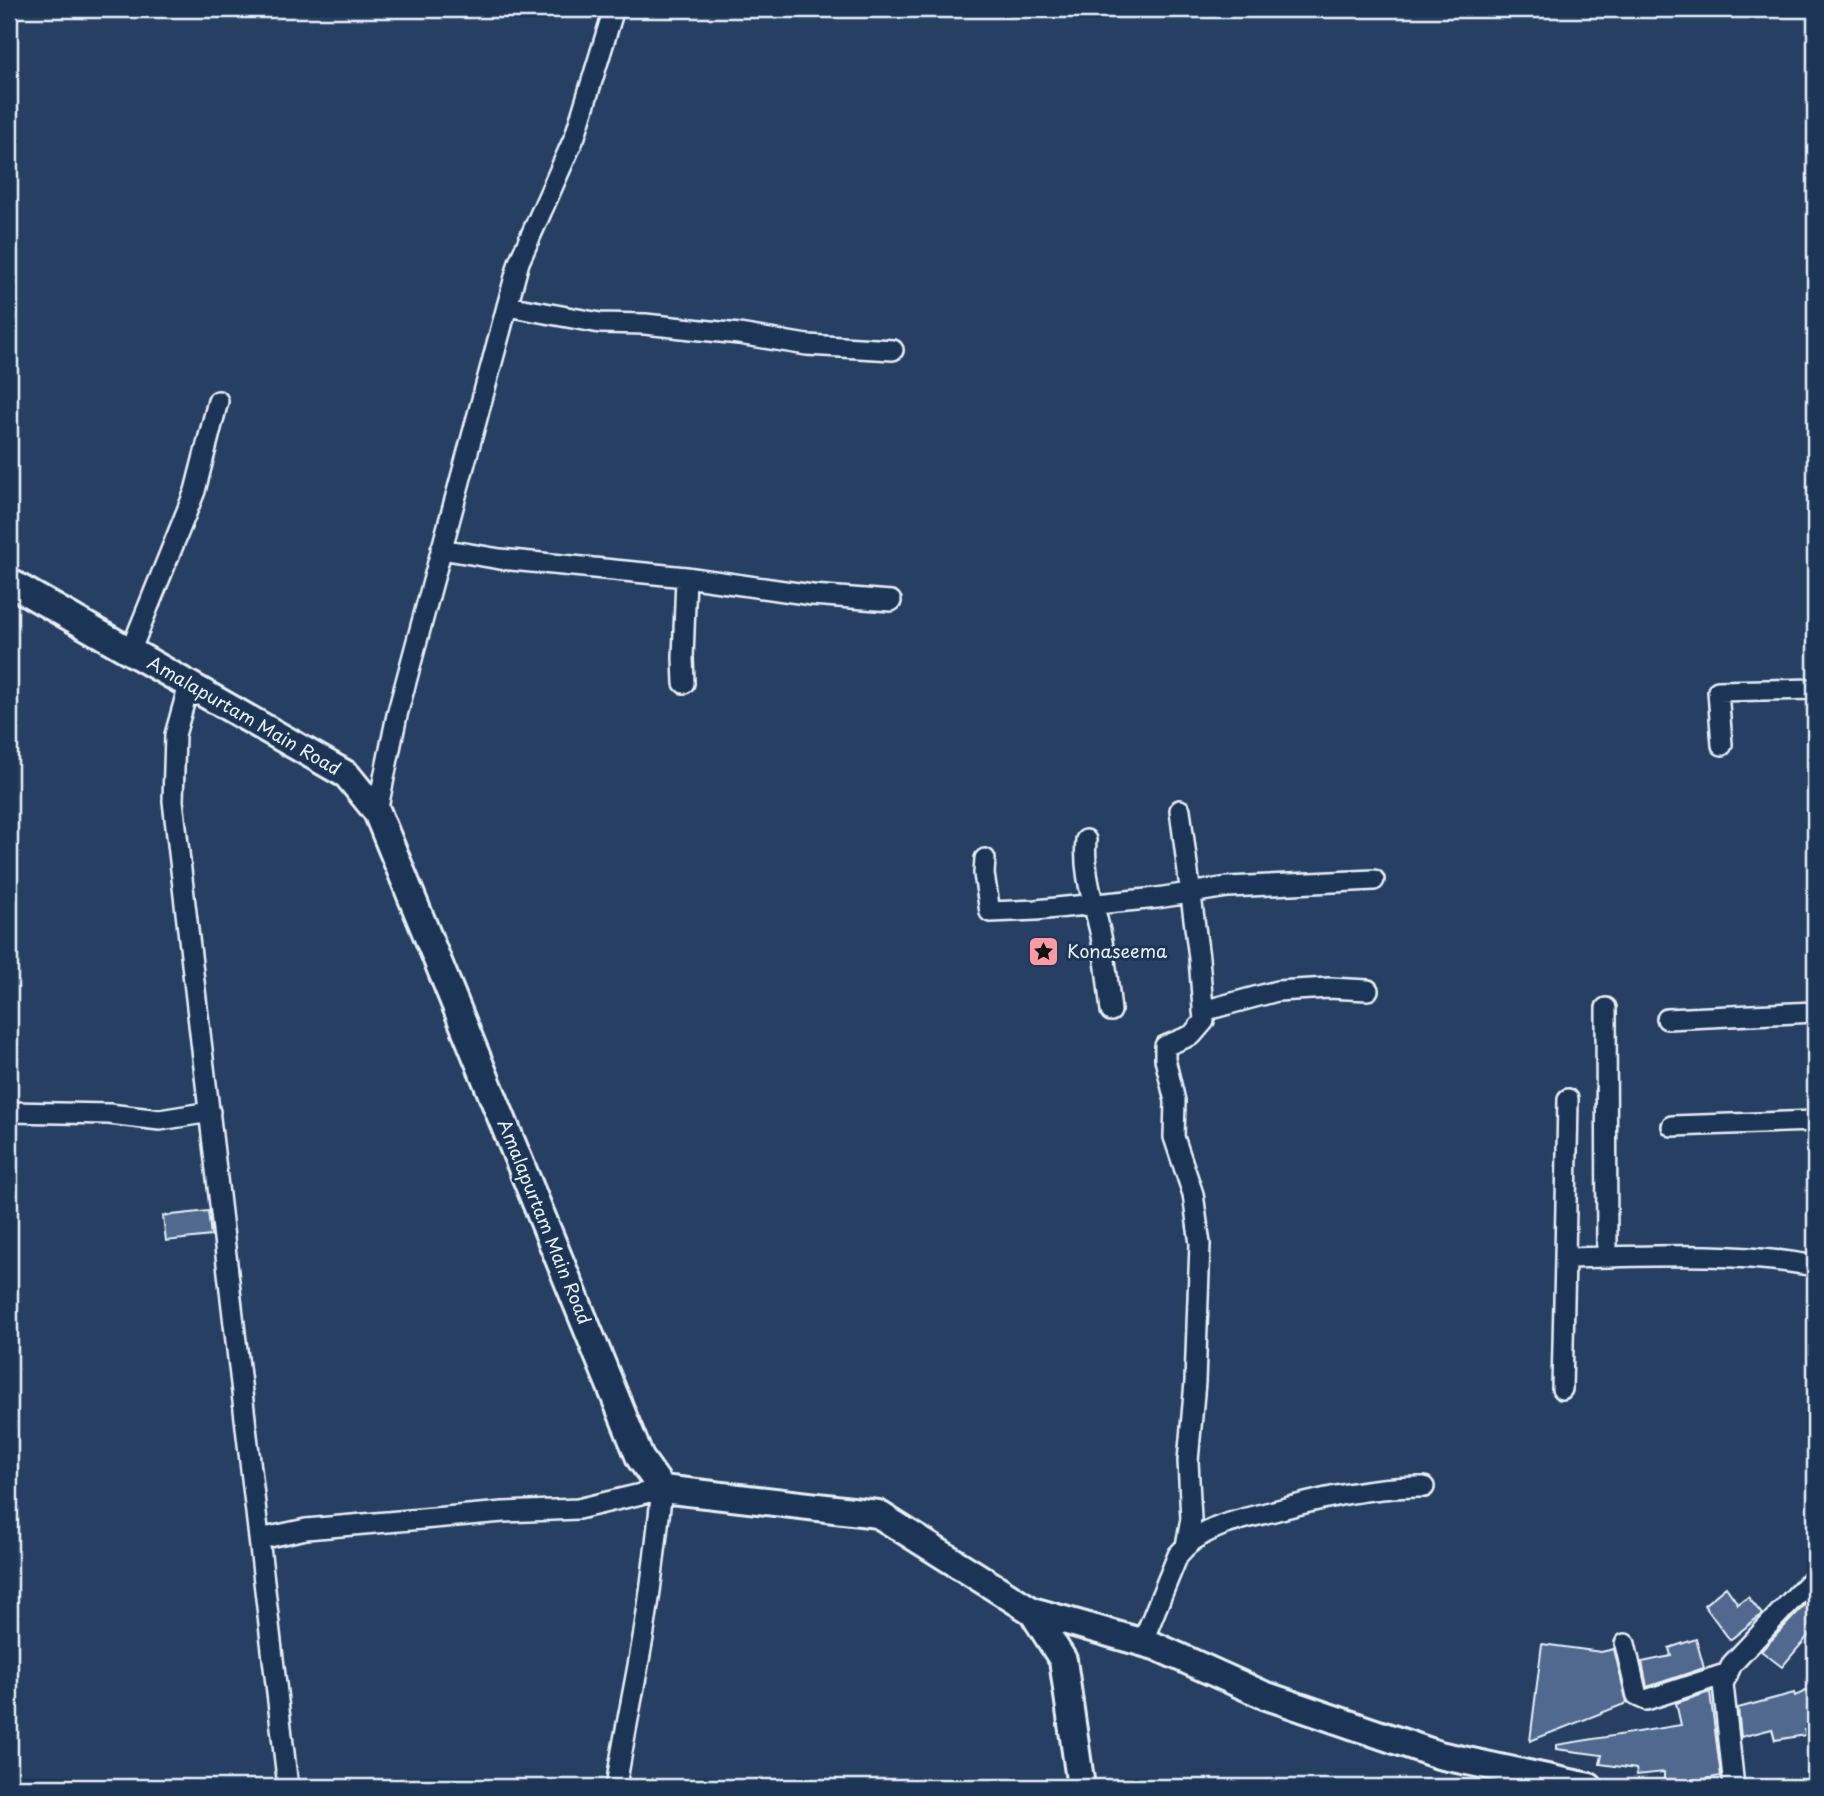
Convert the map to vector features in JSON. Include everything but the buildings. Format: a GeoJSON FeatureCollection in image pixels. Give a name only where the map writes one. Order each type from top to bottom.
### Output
{"type":"FeatureCollection","features":[{"type":"Feature","properties":{"kind":"street"},"geometry":{"type":"LineString","coordinates":[[377,813],[397,715],[519,262],[575,136],[614,9]]}},
{"type":"Feature","properties":{"kind":"street"},"geometry":{"type":"LineString","coordinates":[[507,306],[600,323],[645,324],[739,334],[807,345],[893,350]]}},
{"type":"Feature","properties":{"kind":"street"},"geometry":{"type":"LineString","coordinates":[[130,652],[195,491],[218,401]]}},
{"type":"Feature","properties":{"kind":"street"},"geometry":{"type":"LineString","coordinates":[[441,549],[513,561],[686,577],[812,595],[891,601]]}},
{"type":"Feature","properties":{"kind":"street"},"geometry":{"type":"LineString","coordinates":[[684,683],[686,577]]}},
{"type":"Feature","properties":{"kind":"street","name":"Amalapurtam Main Road"},"geometry":{"type":"LineString","coordinates":[[9,582],[346,775],[377,813],[640,1458],[662,1489]]}},
{"type":"Feature","properties":{"kind":"street"},"geometry":{"type":"LineString","coordinates":[[189,685],[175,736],[173,801],[288,1787]]}},
{"type":"Feature","properties":{"kind":"street"},"geometry":{"type":"LineString","coordinates":[[1722,745],[1718,691],[1815,689]]}},
{"type":"Feature","properties":{"kind":"street"},"geometry":{"type":"LineString","coordinates":[[1142,1643],[1178,1555],[1185,1545],[1191,1519],[1188,1461],[1195,1382],[1200,1244],[1193,1194],[1174,1137],[1175,1101],[1165,1059],[1165,1046],[1192,1035],[1204,1021],[1180,810]]}},
{"type":"Feature","properties":{"kind":"street"},"geometry":{"type":"LineString","coordinates":[[1086,840],[1084,859],[1091,904],[1103,945],[1111,1011]]}},
{"type":"Feature","properties":{"kind":"street"},"geometry":{"type":"LineString","coordinates":[[985,859],[984,874],[990,912],[1036,910],[1191,894],[1228,887],[1374,880]]}},
{"type":"Feature","properties":{"kind":"street"},"geometry":{"type":"LineString","coordinates":[[1203,1011],[1277,991],[1329,988],[1368,990]]}},
{"type":"Feature","properties":{"kind":"street"},"geometry":{"type":"LineString","coordinates":[[1606,1008],[1607,1257]]}},
{"type":"Feature","properties":{"kind":"street"},"geometry":{"type":"LineString","coordinates":[[1667,1019],[1815,1012]]}},
{"type":"Feature","properties":{"kind":"street"},"geometry":{"type":"LineString","coordinates":[[1562,1390],[1569,1099]]}},
{"type":"Feature","properties":{"kind":"street"},"geometry":{"type":"LineString","coordinates":[[9,1112],[109,1114],[160,1121],[210,1112]]}},
{"type":"Feature","properties":{"kind":"street"},"geometry":{"type":"LineString","coordinates":[[1672,1126],[1815,1121]]}},
{"type":"Feature","properties":{"kind":"street"},"geometry":{"type":"LineString","coordinates":[[1565,1258],[1776,1259],[1815,1266]]}},
{"type":"Feature","properties":{"kind":"street"},"geometry":{"type":"LineString","coordinates":[[1185,1545],[1230,1521],[1362,1490],[1424,1487]]}},
{"type":"Feature","properties":{"kind":"street"},"geometry":{"type":"LineString","coordinates":[[260,1539],[306,1529],[503,1512],[578,1509],[662,1489],[878,1514],[1032,1611],[1155,1646],[1264,1695],[1439,1755],[1589,1787]]}},
{"type":"Feature","properties":{"kind":"street"},"geometry":{"type":"LineString","coordinates":[[616,1787],[651,1586],[662,1489]]}},
{"type":"Feature","properties":{"kind":"street"},"geometry":{"type":"LineString","coordinates":[[1734,1787],[1723,1684],[1732,1664],[1806,1585],[1815,1579]]}},
{"type":"Feature","properties":{"kind":"street"},"geometry":{"type":"LineString","coordinates":[[1032,1611],[1063,1660],[1081,1787]]}},
{"type":"Feature","properties":{"kind":"street"},"geometry":{"type":"LineString","coordinates":[[1625,1644],[1637,1696],[1646,1700],[1728,1673]]}},
{"type":"Feature","properties":{"kind":"place","name":"Konaseema"},"geometry":{"type":"Point","coordinates":[1044,952]}}]}
